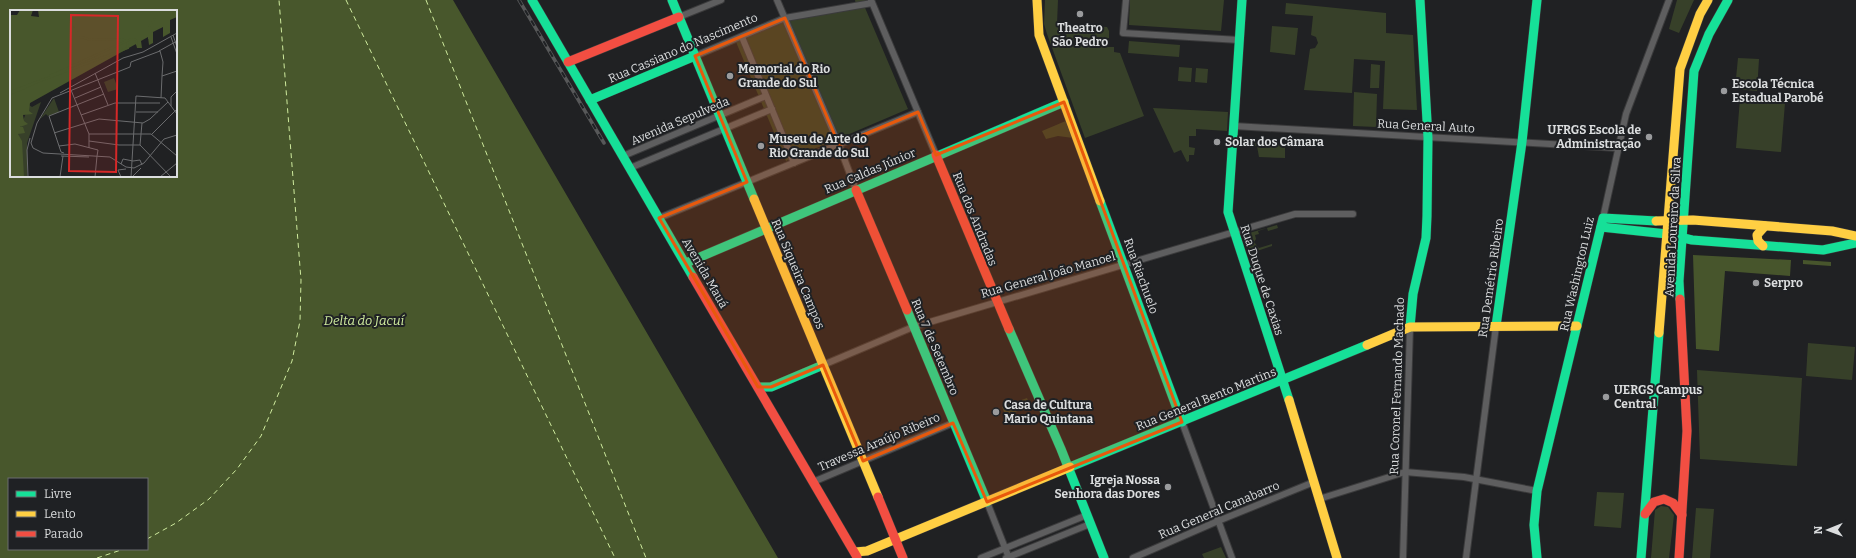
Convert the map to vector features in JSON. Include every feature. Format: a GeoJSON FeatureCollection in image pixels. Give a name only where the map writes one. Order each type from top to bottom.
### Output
{"type":"FeatureCollection","features":[{"type":"Feature","properties":{"kind":"street","name":"Avenida Mauá"},"geometry":{"type":"LineString","coordinates":[[532,0],[856,555]]}},
{"type":"Feature","properties":{"kind":"street","name":"Rua Siqueira Campos"},"geometry":{"type":"LineString","coordinates":[[672,0],[903,558]]}},
{"type":"Feature","properties":{"kind":"street"},"geometry":{"type":"LineString","coordinates":[[568,62],[721,0]]}},
{"type":"Feature","properties":{"kind":"street"},"geometry":{"type":"LineString","coordinates":[[777,0],[785,18]]}},
{"type":"Feature","properties":{"kind":"street","name":"Rua Riachuelo"},"geometry":{"type":"LineString","coordinates":[[1037,0],[1040,35],[1232,558]]}},
{"type":"Feature","properties":{"kind":"street"},"geometry":{"type":"LineString","coordinates":[[1126,0],[1123,33],[1239,40]]}},
{"type":"Feature","properties":{"kind":"street","name":"Rua Duque de Caxias"},"geometry":{"type":"LineString","coordinates":[[1242,0],[1228,212],[1283,380],[1337,558]]}},
{"type":"Feature","properties":{"kind":"street","name":"Rua Coronel Fernando Machado"},"geometry":{"type":"LineString","coordinates":[[1403,558],[1410,326],[1413,294],[1426,238],[1428,138],[1420,0]]}},
{"type":"Feature","properties":{"kind":"street","name":"Rua Demétrio Ribeiro"},"geometry":{"type":"LineString","coordinates":[[1466,558],[1496,326],[1522,142],[1537,0]]}},
{"type":"Feature","properties":{"kind":"street","name":"Rua Washington Luiz"},"geometry":{"type":"LineString","coordinates":[[1537,558],[1534,524],[1537,491],[1601,228],[1618,148],[1631,98],[1669,0]]}},
{"type":"Feature","properties":{"kind":"street","name":"Avenida Loureiro da Silva"},"geometry":{"type":"LineString","coordinates":[[1641,558],[1680,69],[1700,14],[1708,0]]}},
{"type":"Feature","properties":{"kind":"street","name":"Avenida Loureiro da Silva"},"geometry":{"type":"LineString","coordinates":[[1679,558],[1688,431],[1679,281],[1694,71],[1708,34],[1728,0]]}},
{"type":"Feature","properties":{"kind":"street","name":"Rua Cassiano do Nascimento"},"geometry":{"type":"LineString","coordinates":[[590,100],[785,18],[871,1]]}},
{"type":"Feature","properties":{"kind":"street","name":"Rua dos Andradas"},"geometry":{"type":"LineString","coordinates":[[871,1],[996,302],[1061,449],[1067,468],[1104,558]]}},
{"type":"Feature","properties":{"kind":"street","name":"Rua 7 de Setembro"},"geometry":{"type":"LineString","coordinates":[[785,18],[987,502],[1008,558]]}},
{"type":"Feature","properties":{"kind":"street"},"geometry":{"type":"LineString","coordinates":[[742,37],[794,163]]}},
{"type":"Feature","properties":{"kind":"street","name":"Avenida Sepulveda"},"geometry":{"type":"LineString","coordinates":[[623,156],[766,96]]}},
{"type":"Feature","properties":{"kind":"street","name":"Rua Caldas Júnior"},"geometry":{"type":"LineString","coordinates":[[686,263],[936,155],[1064,102]]}},
{"type":"Feature","properties":{"kind":"street"},"geometry":{"type":"LineString","coordinates":[[751,103],[756,116]]}},
{"type":"Feature","properties":{"kind":"street"},"geometry":{"type":"LineString","coordinates":[[736,109],[742,122]]}},
{"type":"Feature","properties":{"kind":"street","name":"Avenida Sepulveda"},"geometry":{"type":"LineString","coordinates":[[630,168],[772,109]]}},
{"type":"Feature","properties":{"kind":"street"},"geometry":{"type":"LineString","coordinates":[[659,218],[918,112]]}},
{"type":"Feature","properties":{"kind":"street","name":"Rua General Auto"},"geometry":{"type":"LineString","coordinates":[[1234,126],[1618,148]]}},
{"type":"Feature","properties":{"kind":"street","name":"Rua General João Manoel"},"geometry":{"type":"LineString","coordinates":[[758,387],[771,387],[914,327],[1295,214],[1353,214]]}},
{"type":"Feature","properties":{"kind":"street"},"geometry":{"type":"LineString","coordinates":[[1603,218],[1668,222],[1684,220],[1839,232],[1856,236]]}},
{"type":"Feature","properties":{"kind":"street"},"geometry":{"type":"LineString","coordinates":[[1763,246],[1758,241],[1757,236],[1758,231],[1765,226]]}},
{"type":"Feature","properties":{"kind":"street"},"geometry":{"type":"LineString","coordinates":[[1601,228],[1668,234],[1682,238],[1823,250],[1856,243]]}},
{"type":"Feature","properties":{"kind":"street"},"geometry":{"type":"LineString","coordinates":[[1839,232],[1843,238],[1839,247]]}},
{"type":"Feature","properties":{"kind":"street","name":"Rua General Bento Martins"},"geometry":{"type":"LineString","coordinates":[[856,555],[1182,422],[1410,326],[1577,326]]}},
{"type":"Feature","properties":{"kind":"street","name":"Travessa Araújo Ribeiro"},"geometry":{"type":"LineString","coordinates":[[813,482],[953,423]]}},
{"type":"Feature","properties":{"kind":"street"},"geometry":{"type":"LineString","coordinates":[[1319,499],[1406,472],[1477,479],[1537,491]]}},
{"type":"Feature","properties":{"kind":"street","name":"Rua General Canabarro"},"geometry":{"type":"LineString","coordinates":[[1133,558],[1218,521],[1314,482]]}},
{"type":"Feature","properties":{"kind":"street"},"geometry":{"type":"LineString","coordinates":[[1645,515],[1654,502],[1664,499],[1673,503],[1682,515]]}},
{"type":"Feature","properties":{"kind":"street"},"geometry":{"type":"LineString","coordinates":[[981,558],[1045,532],[1088,519]]}},
{"type":"Feature","properties":{"kind":"street"},"geometry":{"type":"LineString","coordinates":[[1008,558],[1049,541],[1088,519]]}},
{"type":"Feature","properties":{"kind":"street"},"geometry":{"type":"LineString","coordinates":[[1045,532],[1049,541]]}},
{"type":"Feature","properties":{"kind":"highlighted area"},"geometry":{"type":"Polygon","coordinates":[[[785,18],[839,145],[918,112],[936,155],[1064,102],[1182,422],[987,502],[953,423],[863,461],[823,365],[771,387],[758,387],[659,218],[747,182],[695,56],[785,18]]]}},
{"type":"Feature","properties":{"kind":"shaded area"},"geometry":{"type":"Polygon","coordinates":[[[855,0],[873,0],[863,3],[908,109],[786,161],[736,42],[775,25],[785,18],[856,5],[855,0]]]}},
{"type":"Feature","properties":{"kind":"shaded area"},"geometry":{"type":"Polygon","coordinates":[[[1045,0],[1058,0],[1057,24],[1107,27],[1109,31],[1109,38],[1103,38],[1103,47],[1114,47],[1114,52],[1120,53],[1144,116],[1085,138],[1044,24],[1045,0]]]}},
{"type":"Feature","properties":{"kind":"shaded area"},"geometry":{"type":"Polygon","coordinates":[[[1130,0],[1224,0],[1221,31],[1129,25],[1130,0]]]}},
{"type":"Feature","properties":{"kind":"shaded area"},"geometry":{"type":"Polygon","coordinates":[[[1677,0],[1694,0],[1679,33],[1669,29],[1677,0]]]}},
{"type":"Feature","properties":{"kind":"shaded area"},"geometry":{"type":"Polygon","coordinates":[[[1286,3],[1386,13],[1386,33],[1413,35],[1417,110],[1383,109],[1385,61],[1354,59],[1352,93],[1304,90],[1310,49],[1315,48],[1318,43],[1316,37],[1311,35],[1313,16],[1285,14],[1286,3]]]}},
{"type":"Feature","properties":{"kind":"shaded area"},"geometry":{"type":"Polygon","coordinates":[[[1272,26],[1298,28],[1295,55],[1270,52],[1272,26]]]}},
{"type":"Feature","properties":{"kind":"shaded area"},"geometry":{"type":"Polygon","coordinates":[[[1129,41],[1180,45],[1179,57],[1128,53],[1129,41]]]}},
{"type":"Feature","properties":{"kind":"shaded area"},"geometry":{"type":"Polygon","coordinates":[[[1738,58],[1759,59],[1757,91],[1735,89],[1738,58]]]}},
{"type":"Feature","properties":{"kind":"shaded area"},"geometry":{"type":"Polygon","coordinates":[[[1371,64],[1380,65],[1379,88],[1370,88],[1371,64]]]}},
{"type":"Feature","properties":{"kind":"shaded area"},"geometry":{"type":"Polygon","coordinates":[[[1179,67],[1192,68],[1191,82],[1178,81],[1179,67]]]}},
{"type":"Feature","properties":{"kind":"shaded area"},"geometry":{"type":"Polygon","coordinates":[[[1196,68],[1208,69],[1207,83],[1195,82],[1196,68]]]}},
{"type":"Feature","properties":{"kind":"shaded area"},"geometry":{"type":"Polygon","coordinates":[[[1354,92],[1377,94],[1376,127],[1353,126],[1354,92]]]}},
{"type":"Feature","properties":{"kind":"shaded area"},"geometry":{"type":"Polygon","coordinates":[[[1740,99],[1785,103],[1781,152],[1736,148],[1740,99]]]}},
{"type":"Feature","properties":{"kind":"shaded area"},"geometry":{"type":"Polygon","coordinates":[[[1153,108],[1228,112],[1227,131],[1196,129],[1196,136],[1189,136],[1189,147],[1195,148],[1194,155],[1189,155],[1189,161],[1187,162],[1181,150],[1174,153],[1153,108]]]}},
{"type":"Feature","properties":{"kind":"shaded area"},"geometry":{"type":"Polygon","coordinates":[[[1068,120],[1073,138],[1058,136],[1046,139],[1042,131],[1068,120]]]}},
{"type":"Feature","properties":{"kind":"shaded area"},"geometry":{"type":"Polygon","coordinates":[[[1245,142],[1285,145],[1285,158],[1259,157],[1257,146],[1245,146],[1245,142]]]}},
{"type":"Feature","properties":{"kind":"shaded area"},"geometry":{"type":"Polygon","coordinates":[[[1277,225],[1278,228],[1268,231],[1267,228],[1258,231],[1259,234],[1255,235],[1256,239],[1254,242],[1259,248],[1272,244],[1272,246],[1248,254],[1242,235],[1277,225]]]}},
{"type":"Feature","properties":{"kind":"shaded area"},"geometry":{"type":"Polygon","coordinates":[[[1693,255],[1791,260],[1790,276],[1725,271],[1719,351],[1696,349],[1693,255]]]}},
{"type":"Feature","properties":{"kind":"shaded area"},"geometry":{"type":"Polygon","coordinates":[[[1803,260],[1831,262],[1831,266],[1803,264],[1803,260]]]}},
{"type":"Feature","properties":{"kind":"shaded area"},"geometry":{"type":"Polygon","coordinates":[[[1808,343],[1855,347],[1852,380],[1806,376],[1808,343]]]}},
{"type":"Feature","properties":{"kind":"shaded area"},"geometry":{"type":"Polygon","coordinates":[[[1697,370],[1802,378],[1797,466],[1700,459],[1697,370]]]}},
{"type":"Feature","properties":{"kind":"shaded area"},"geometry":{"type":"Polygon","coordinates":[[[1027,398],[1030,406],[1006,416],[1002,407],[1027,398]]]}},
{"type":"Feature","properties":{"kind":"shaded area"},"geometry":{"type":"Polygon","coordinates":[[[1597,492],[1624,493],[1621,528],[1594,526],[1597,492]]]}},
{"type":"Feature","properties":{"kind":"shaded area"},"geometry":{"type":"Polygon","coordinates":[[[1661,506],[1668,507],[1674,515],[1669,558],[1651,558],[1655,510],[1661,506]]]}},
{"type":"Feature","properties":{"kind":"shaded area"},"geometry":{"type":"Polygon","coordinates":[[[1696,508],[1714,509],[1710,558],[1692,558],[1696,508]]]}},
{"type":"Feature","properties":{"kind":"shaded area"},"geometry":{"type":"Polygon","coordinates":[[[1221,547],[1226,558],[1204,558],[1202,554],[1221,547]]]}},
{"type":"Feature","properties":{"kind":"water","name":"Delta do Jacuí"},"geometry":{"type":"Polygon","coordinates":[[[0,0],[453,0],[778,558],[0,558],[0,0]]]}},
{"type":"Feature","properties":{"kind":"ferry route"},"geometry":{"type":"LineString","coordinates":[[148,538],[176,523],[209,499],[237,469],[261,436],[292,361],[300,321],[301,280],[279,0]]}},
{"type":"Feature","properties":{"kind":"ferry route"},"geometry":{"type":"LineString","coordinates":[[346,0],[615,558]]}},
{"type":"Feature","properties":{"kind":"ferry route"},"geometry":{"type":"LineString","coordinates":[[426,0],[646,558]]}},
{"type":"Feature","properties":{"kind":"ferry route"},"geometry":{"type":"LineString","coordinates":[[97,558],[121,550]]}},
{"type":"Feature","properties":{"kind":"railway"},"geometry":{"type":"LineString","coordinates":[[519,0],[604,143]]}},
{"type":"Feature","properties":{"kind":"traffic: fast"},"geometry":{"type":"LineString","coordinates":[[532,0],[693,277]]}},
{"type":"Feature","properties":{"kind":"traffic: fast"},"geometry":{"type":"LineString","coordinates":[[672,0],[754,199]]}},
{"type":"Feature","properties":{"kind":"traffic: fast"},"geometry":{"type":"LineString","coordinates":[[1242,0],[1228,212],[1289,400]]}},
{"type":"Feature","properties":{"kind":"traffic: fast"},"geometry":{"type":"LineString","coordinates":[[1410,327],[1413,294],[1426,238],[1427,216],[1428,138],[1420,0]]}},
{"type":"Feature","properties":{"kind":"traffic: fast"},"geometry":{"type":"LineString","coordinates":[[1496,326],[1522,142],[1537,0]]}},
{"type":"Feature","properties":{"kind":"traffic: fast"},"geometry":{"type":"LineString","coordinates":[[1680,299],[1679,281],[1694,71],[1709,34],[1728,0]]}},
{"type":"Feature","properties":{"kind":"traffic: fast"},"geometry":{"type":"LineString","coordinates":[[590,100],[695,56]]}},
{"type":"Feature","properties":{"kind":"traffic: fast"},"geometry":{"type":"LineString","coordinates":[[686,263],[1064,102]]}},
{"type":"Feature","properties":{"kind":"traffic: fast"},"geometry":{"type":"LineString","coordinates":[[1100,201],[1182,422]]}},
{"type":"Feature","properties":{"kind":"traffic: fast"},"geometry":{"type":"LineString","coordinates":[[1537,558],[1534,525],[1537,491],[1603,218],[1656,221]]}},
{"type":"Feature","properties":{"kind":"traffic: fast"},"geometry":{"type":"LineString","coordinates":[[1601,227],[1667,234],[1692,240],[1823,250],[1856,243]]}},
{"type":"Feature","properties":{"kind":"traffic: fast"},"geometry":{"type":"LineString","coordinates":[[907,310],[987,502]]}},
{"type":"Feature","properties":{"kind":"traffic: fast"},"geometry":{"type":"LineString","coordinates":[[1009,329],[1061,449],[1104,558]]}},
{"type":"Feature","properties":{"kind":"traffic: fast"},"geometry":{"type":"LineString","coordinates":[[1641,558],[1659,333]]}},
{"type":"Feature","properties":{"kind":"traffic: fast"},"geometry":{"type":"LineString","coordinates":[[1070,467],[1367,345]]}},
{"type":"Feature","properties":{"kind":"traffic: fast"},"geometry":{"type":"LineString","coordinates":[[758,387],[771,387],[823,365]]}},
{"type":"Feature","properties":{"kind":"traffic: slow"},"geometry":{"type":"LineString","coordinates":[[1037,0],[1039,35],[1100,201]]}},
{"type":"Feature","properties":{"kind":"traffic: slow"},"geometry":{"type":"LineString","coordinates":[[1659,333],[1680,69],[1700,14],[1708,0]]}},
{"type":"Feature","properties":{"kind":"traffic: slow"},"geometry":{"type":"LineString","coordinates":[[754,199],[878,497]]}},
{"type":"Feature","properties":{"kind":"traffic: slow"},"geometry":{"type":"LineString","coordinates":[[1656,221],[1693,220],[1832,231],[1856,236]]}},
{"type":"Feature","properties":{"kind":"traffic: slow"},"geometry":{"type":"LineString","coordinates":[[1763,246],[1758,241],[1757,235],[1765,226]]}},
{"type":"Feature","properties":{"kind":"traffic: slow"},"geometry":{"type":"LineString","coordinates":[[1367,345],[1410,327],[1577,326]]}},
{"type":"Feature","properties":{"kind":"traffic: slow"},"geometry":{"type":"LineString","coordinates":[[1289,400],[1337,558]]}},
{"type":"Feature","properties":{"kind":"traffic: slow"},"geometry":{"type":"LineString","coordinates":[[855,552],[867,551],[1070,467]]}},
{"type":"Feature","properties":{"kind":"traffic: jam"},"geometry":{"type":"LineString","coordinates":[[568,62],[679,17]]}},
{"type":"Feature","properties":{"kind":"traffic: jam"},"geometry":{"type":"LineString","coordinates":[[936,155],[1009,329]]}},
{"type":"Feature","properties":{"kind":"traffic: jam"},"geometry":{"type":"LineString","coordinates":[[856,190],[907,310]]}},
{"type":"Feature","properties":{"kind":"traffic: jam"},"geometry":{"type":"LineString","coordinates":[[693,277],[857,557]]}},
{"type":"Feature","properties":{"kind":"traffic: jam"},"geometry":{"type":"LineString","coordinates":[[1679,558],[1687,431],[1680,299]]}},
{"type":"Feature","properties":{"kind":"traffic: jam"},"geometry":{"type":"LineString","coordinates":[[878,497],[903,558]]}},
{"type":"Feature","properties":{"kind":"traffic: jam"},"geometry":{"type":"LineString","coordinates":[[1645,514],[1654,502],[1664,499],[1673,503],[1682,515]]}},
{"type":"Feature","properties":{"kind":"place","name":"Theatro São Pedro"},"geometry":{"type":"Point","coordinates":[1080,14]}},
{"type":"Feature","properties":{"kind":"place","name":"Memorial do Rio Grande do Sul"},"geometry":{"type":"Point","coordinates":[730,76]}},
{"type":"Feature","properties":{"kind":"place","name":"Escola Técnica Estadual Parobé"},"geometry":{"type":"Point","coordinates":[1724,91]}},
{"type":"Feature","properties":{"kind":"place","name":"UFRGS Escola de Administração"},"geometry":{"type":"Point","coordinates":[1649,137]}},
{"type":"Feature","properties":{"kind":"place","name":"Solar dos Câmara"},"geometry":{"type":"Point","coordinates":[1217,142]}},
{"type":"Feature","properties":{"kind":"place","name":"Museu de Arte do Rio Grande do Sul"},"geometry":{"type":"Point","coordinates":[761,146]}},
{"type":"Feature","properties":{"kind":"place","name":"Serpro"},"geometry":{"type":"Point","coordinates":[1756,283]}},
{"type":"Feature","properties":{"kind":"place","name":"UERGS Campus Central"},"geometry":{"type":"Point","coordinates":[1606,397]}},
{"type":"Feature","properties":{"kind":"place","name":"Casa de Cultura Mario Quintana"},"geometry":{"type":"Point","coordinates":[996,412]}},
{"type":"Feature","properties":{"kind":"place","name":"Igreja Nossa Senhora das Dores"},"geometry":{"type":"Point","coordinates":[1168,487]}}]}
